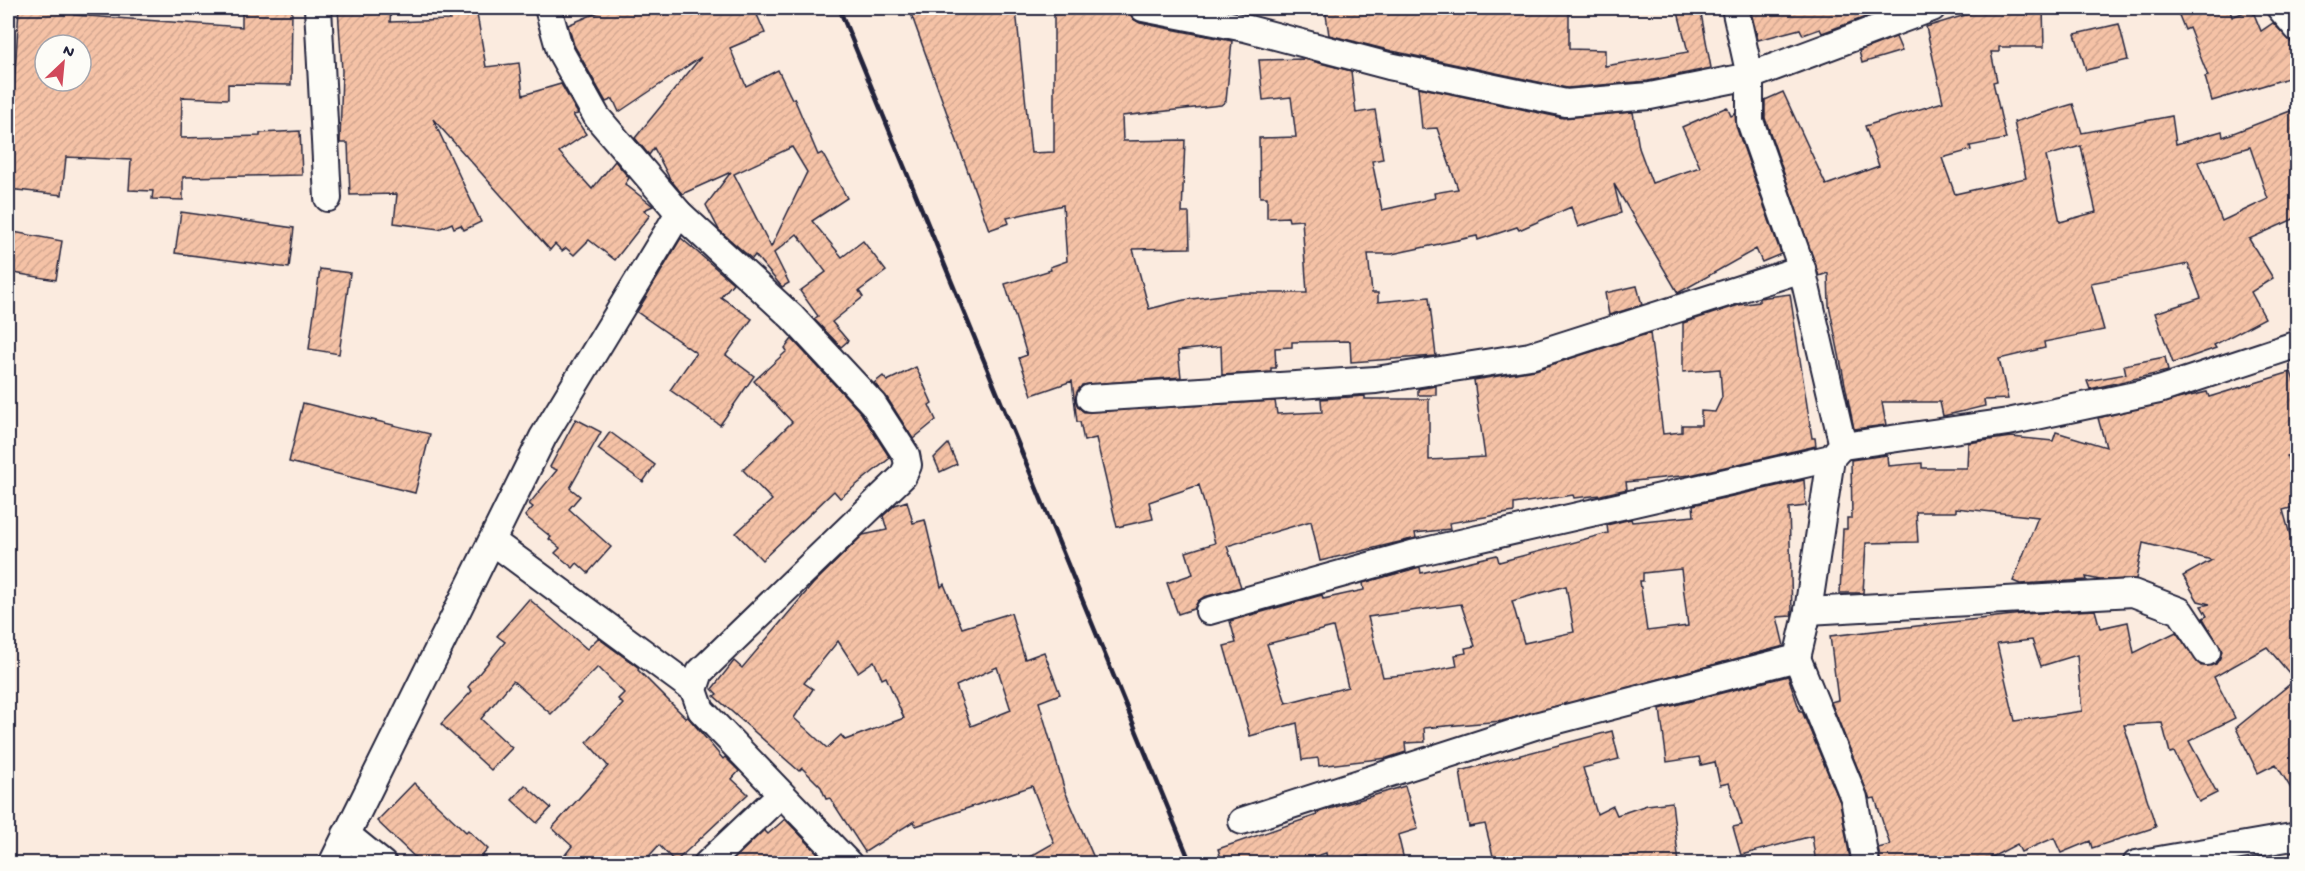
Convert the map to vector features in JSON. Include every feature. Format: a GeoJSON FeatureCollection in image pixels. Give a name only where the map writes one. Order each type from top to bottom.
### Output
{"type":"FeatureCollection","features":[{"type":"Feature","properties":{"kind":"street"},"geometry":{"type":"LineString","coordinates":[[318,8],[328,198]]}},
{"type":"Feature","properties":{"kind":"street"},"geometry":{"type":"LineString","coordinates":[[548,8],[560,51],[597,117],[679,213],[792,317],[873,404],[906,455],[908,465],[903,476],[700,672],[694,690]]}},
{"type":"Feature","properties":{"kind":"street"},"geometry":{"type":"LineString","coordinates":[[1143,8],[1245,28],[1389,66],[1566,103],[1650,96],[1750,76],[1932,8]]}},
{"type":"Feature","properties":{"kind":"street"},"geometry":{"type":"LineString","coordinates":[[1735,8],[1750,76],[1750,121],[1802,269],[1837,452],[1808,611],[1797,658],[1854,798],[1866,864]]}},
{"type":"Feature","properties":{"kind":"street"},"geometry":{"type":"LineString","coordinates":[[2280,8],[2298,29]]}},
{"type":"Feature","properties":{"kind":"street"},"geometry":{"type":"LineString","coordinates":[[332,864],[543,437],[679,213]]}},
{"type":"Feature","properties":{"kind":"street"},"geometry":{"type":"LineString","coordinates":[[1090,398],[1376,380],[1530,356],[1802,269]]}},
{"type":"Feature","properties":{"kind":"street"},"geometry":{"type":"LineString","coordinates":[[1209,611],[1412,554],[1837,452],[2008,422],[2159,390],[2298,344]]}},
{"type":"Feature","properties":{"kind":"street"},"geometry":{"type":"LineString","coordinates":[[492,541],[694,690],[701,710],[849,864]]}},
{"type":"Feature","properties":{"kind":"street"},"geometry":{"type":"LineString","coordinates":[[1808,611],[2133,593],[2180,611],[2207,652]]}},
{"type":"Feature","properties":{"kind":"street"},"geometry":{"type":"LineString","coordinates":[[1242,821],[1535,726],[1797,658]]}},
{"type":"Feature","properties":{"kind":"street"},"geometry":{"type":"LineString","coordinates":[[707,864],[781,794]]}},
{"type":"Feature","properties":{"kind":"street"},"geometry":{"type":"LineString","coordinates":[[346,834],[383,864]]}},
{"type":"Feature","properties":{"kind":"street"},"geometry":{"type":"LineString","coordinates":[[2136,864],[2298,836]]}},
{"type":"Feature","properties":{"kind":"building"},"geometry":{"type":"Polygon","coordinates":[[[19,8],[74,9],[74,15],[242,27],[242,8],[292,8],[291,85],[228,84],[228,99],[182,97],[181,138],[260,136],[260,133],[300,131],[302,175],[183,177],[183,200],[152,199],[153,191],[129,190],[131,160],[66,157],[62,195],[8,189],[8,121],[12,121],[19,8]]]}},
{"type":"Feature","properties":{"kind":"building"},"geometry":{"type":"Polygon","coordinates":[[[338,8],[391,8],[390,22],[450,20],[448,8],[476,8],[486,67],[519,63],[523,95],[561,84],[578,114],[573,115],[586,134],[559,152],[592,189],[615,161],[629,178],[625,184],[653,206],[644,210],[650,215],[615,260],[589,240],[574,255],[566,248],[562,251],[555,244],[550,250],[433,119],[481,222],[464,230],[461,225],[454,228],[452,223],[439,229],[394,223],[397,194],[350,195],[348,143],[340,143],[342,71],[338,8]]]}},
{"type":"Feature","properties":{"kind":"building"},"geometry":{"type":"Polygon","coordinates":[[[608,8],[754,8],[765,33],[730,48],[746,86],[778,70],[792,99],[794,98],[818,155],[822,153],[847,198],[812,221],[842,257],[863,241],[886,271],[859,291],[863,297],[832,322],[848,341],[841,347],[814,319],[818,316],[800,291],[826,272],[797,234],[774,253],[789,283],[782,287],[755,255],[752,259],[719,230],[706,205],[731,172],[682,194],[670,179],[654,148],[649,155],[635,138],[701,57],[619,112],[613,99],[606,102],[574,45],[568,25],[608,8]],[[792,147],[734,174],[771,247],[807,172],[792,147]]]}},
{"type":"Feature","properties":{"kind":"building"},"geometry":{"type":"Polygon","coordinates":[[[909,8],[934,8],[936,13],[979,8],[984,8],[984,13],[1016,10],[1031,153],[1054,152],[1054,9],[1129,10],[1133,19],[1140,23],[1232,41],[1226,101],[1221,105],[1122,116],[1123,141],[1185,140],[1182,213],[1189,213],[1190,248],[1133,249],[1149,309],[1184,300],[1237,293],[1307,293],[1302,220],[1289,221],[1288,217],[1267,218],[1267,197],[1260,197],[1259,138],[1296,137],[1291,97],[1263,100],[1259,60],[1304,59],[1351,71],[1356,113],[1375,110],[1383,159],[1372,161],[1382,210],[1435,198],[1434,193],[1458,189],[1437,128],[1422,129],[1418,87],[1563,118],[1633,112],[1639,148],[1652,183],[1700,167],[1682,127],[1727,107],[1731,116],[1735,114],[1736,126],[1781,254],[1762,262],[1756,249],[1678,293],[1614,184],[1621,213],[1578,227],[1571,207],[1519,230],[1517,227],[1478,240],[1477,236],[1392,254],[1368,254],[1372,293],[1378,293],[1378,302],[1429,297],[1436,356],[1351,362],[1350,341],[1292,342],[1292,347],[1275,348],[1276,368],[1271,368],[1271,372],[1222,375],[1221,346],[1178,351],[1181,377],[1082,385],[1075,398],[1078,407],[1084,412],[1275,401],[1277,414],[1322,412],[1321,399],[1365,396],[1365,399],[1429,399],[1429,460],[1485,457],[1474,380],[1535,370],[1650,333],[1663,434],[1682,432],[1682,425],[1701,425],[1701,411],[1715,412],[1722,397],[1720,369],[1683,372],[1683,323],[1739,305],[1759,302],[1759,298],[1790,294],[1812,438],[1815,438],[1816,446],[1690,475],[1626,482],[1627,489],[1601,495],[1574,498],[1573,495],[1514,504],[1514,512],[1449,523],[1450,529],[1415,533],[1416,538],[1320,561],[1311,521],[1227,546],[1241,587],[1204,597],[1198,601],[1194,609],[1178,614],[1167,583],[1193,574],[1186,552],[1215,543],[1199,485],[1149,502],[1153,519],[1117,527],[1096,438],[1084,441],[1080,422],[1077,422],[1072,381],[1032,395],[1019,358],[1027,355],[1005,284],[1051,270],[1050,267],[1067,261],[1063,205],[1007,218],[1009,223],[989,230],[909,8]]]}},
{"type":"Feature","properties":{"kind":"building"},"geometry":{"type":"Polygon","coordinates":[[[1325,8],[1569,8],[1569,49],[1605,50],[1605,66],[1688,52],[1677,8],[1700,8],[1711,68],[1648,81],[1567,88],[1392,51],[1329,35],[1325,8]]]}},
{"type":"Feature","properties":{"kind":"building"},"geometry":{"type":"Polygon","coordinates":[[[1750,8],[1890,8],[1822,33],[1820,29],[1803,35],[1800,29],[1758,40],[1750,8]]]}},
{"type":"Feature","properties":{"kind":"building"},"geometry":{"type":"Polygon","coordinates":[[[2017,8],[2043,8],[2044,47],[1999,47],[1999,52],[1991,52],[1997,81],[1993,82],[2006,139],[1970,146],[1971,150],[1942,158],[1955,194],[2026,178],[2014,122],[2073,104],[2082,133],[2172,116],[2176,144],[2222,131],[2223,137],[2298,108],[2298,217],[2249,239],[2273,278],[2251,292],[2265,318],[2214,345],[2216,348],[2173,363],[2155,313],[2201,298],[2188,264],[2091,283],[2104,330],[2044,342],[2045,348],[1999,359],[2008,399],[1984,400],[1985,406],[1943,416],[1940,402],[1882,402],[1886,425],[1854,429],[1829,305],[1828,273],[1819,276],[1765,118],[1765,100],[1783,92],[1826,185],[1879,166],[1865,126],[1943,102],[1926,27],[1972,13],[2017,11],[2017,8]],[[2081,146],[2046,156],[2060,222],[2096,212],[2081,146]],[[2250,147],[2198,162],[2222,221],[2268,199],[2250,147]]]}},
{"type":"Feature","properties":{"kind":"building"},"geometry":{"type":"Polygon","coordinates":[[[2176,8],[2237,8],[2230,11],[2232,17],[2252,9],[2261,31],[2273,23],[2298,51],[2298,75],[2212,101],[2205,77],[2208,76],[2189,28],[2185,30],[2176,8]]]}},
{"type":"Feature","properties":{"kind":"building"},"geometry":{"type":"Polygon","coordinates":[[[2119,24],[2128,60],[2086,70],[2075,34],[2119,24]]]}},
{"type":"Feature","properties":{"kind":"building"},"geometry":{"type":"Polygon","coordinates":[[[1896,37],[1902,51],[1862,63],[1859,51],[1896,37]]]}},
{"type":"Feature","properties":{"kind":"building"},"geometry":{"type":"Polygon","coordinates":[[[181,212],[294,228],[289,268],[175,253],[181,212]]]}},
{"type":"Feature","properties":{"kind":"building"},"geometry":{"type":"Polygon","coordinates":[[[8,231],[62,241],[56,280],[8,272],[8,231]]]}},
{"type":"Feature","properties":{"kind":"building"},"geometry":{"type":"Polygon","coordinates":[[[681,238],[733,283],[721,297],[752,319],[726,355],[754,376],[720,425],[670,390],[696,353],[637,312],[681,238]]]}},
{"type":"Feature","properties":{"kind":"building"},"geometry":{"type":"Polygon","coordinates":[[[320,269],[350,273],[339,354],[309,349],[320,269]]]}},
{"type":"Feature","properties":{"kind":"building"},"geometry":{"type":"Polygon","coordinates":[[[1637,286],[1642,305],[1609,315],[1605,293],[1637,286]]]}},
{"type":"Feature","properties":{"kind":"building"},"geometry":{"type":"Polygon","coordinates":[[[792,339],[861,413],[890,458],[840,498],[834,491],[762,560],[736,533],[772,500],[743,470],[792,422],[754,381],[787,351],[785,348],[792,339]]]}},
{"type":"Feature","properties":{"kind":"building"},"geometry":{"type":"Polygon","coordinates":[[[2165,357],[2168,371],[2090,389],[2087,381],[2126,374],[2124,365],[2165,357]]]}},
{"type":"Feature","properties":{"kind":"building"},"geometry":{"type":"Polygon","coordinates":[[[916,367],[932,403],[929,405],[936,420],[913,439],[886,396],[874,383],[883,376],[887,381],[916,367]]]}},
{"type":"Feature","properties":{"kind":"building"},"geometry":{"type":"Polygon","coordinates":[[[2291,372],[2298,393],[2298,453],[2287,456],[2298,488],[2298,506],[2283,510],[2298,563],[2298,800],[2276,764],[2258,773],[2236,728],[2295,680],[2267,647],[2214,677],[2235,718],[2189,741],[2217,793],[2199,802],[2174,752],[2170,753],[2162,723],[2124,725],[2156,827],[2092,848],[2090,841],[2061,853],[2054,838],[2021,852],[2017,844],[1979,864],[1881,864],[1878,848],[1890,845],[1875,798],[1870,799],[1831,702],[1838,700],[1830,636],[2022,614],[2095,610],[2100,628],[2128,622],[2134,653],[2176,632],[2201,666],[2216,664],[2222,651],[2203,618],[2207,616],[2201,606],[2210,604],[2198,601],[2183,576],[2212,560],[2143,543],[2136,579],[2100,580],[2086,577],[2087,580],[2020,584],[2013,581],[2038,517],[1956,508],[1956,512],[1916,512],[1918,542],[1866,543],[1863,593],[1840,593],[1843,529],[1847,529],[1847,518],[1852,518],[1851,460],[1887,455],[1888,466],[1922,463],[1922,468],[1967,468],[1968,443],[2011,437],[2053,441],[2056,432],[2106,447],[2098,418],[2207,392],[2209,397],[2291,372]],[[2032,640],[1997,644],[2015,721],[2082,711],[2077,655],[2041,666],[2032,640]]]}},
{"type":"Feature","properties":{"kind":"building"},"geometry":{"type":"Polygon","coordinates":[[[1436,386],[1436,395],[1418,395],[1418,389],[1436,386]]]}},
{"type":"Feature","properties":{"kind":"building"},"geometry":{"type":"Polygon","coordinates":[[[303,403],[430,434],[415,493],[289,462],[303,403]]]}},
{"type":"Feature","properties":{"kind":"building"},"geometry":{"type":"Polygon","coordinates":[[[576,419],[601,432],[570,488],[580,496],[569,509],[611,547],[588,573],[577,563],[573,568],[555,553],[560,548],[549,539],[551,537],[525,516],[533,507],[529,504],[557,470],[550,467],[576,419]]]}},
{"type":"Feature","properties":{"kind":"building"},"geometry":{"type":"Polygon","coordinates":[[[610,432],[655,465],[643,482],[598,449],[610,432]]]}},
{"type":"Feature","properties":{"kind":"building"},"geometry":{"type":"Polygon","coordinates":[[[948,444],[957,464],[940,472],[934,458],[948,444]]]}},
{"type":"Feature","properties":{"kind":"building"},"geometry":{"type":"Polygon","coordinates":[[[1804,480],[1806,506],[1789,508],[1792,612],[1791,616],[1777,617],[1784,646],[1502,721],[1424,728],[1425,742],[1405,743],[1406,752],[1387,758],[1319,766],[1318,758],[1302,760],[1297,723],[1250,736],[1224,646],[1236,643],[1230,621],[1322,595],[1323,599],[1364,590],[1363,583],[1420,567],[1421,573],[1497,555],[1499,562],[1608,533],[1607,525],[1631,519],[1632,522],[1694,516],[1693,505],[1804,480]],[[1681,569],[1643,573],[1643,581],[1640,581],[1647,631],[1688,626],[1681,569]],[[1566,586],[1512,601],[1524,643],[1574,632],[1566,586]],[[1461,604],[1368,617],[1383,677],[1423,673],[1457,666],[1455,655],[1466,653],[1465,648],[1475,646],[1461,604]],[[1333,627],[1267,644],[1286,703],[1348,687],[1333,627]]]}},
{"type":"Feature","properties":{"kind":"building"},"geometry":{"type":"Polygon","coordinates":[[[907,501],[913,523],[925,520],[941,587],[944,584],[962,628],[1011,613],[1025,659],[1044,652],[1060,694],[1039,702],[1065,791],[1094,858],[1083,864],[1017,864],[1054,843],[1032,786],[916,826],[914,821],[865,852],[830,798],[826,799],[821,787],[802,768],[799,771],[714,696],[717,694],[712,689],[734,661],[742,668],[813,584],[863,535],[887,530],[883,516],[895,505],[907,501]],[[838,641],[804,683],[813,689],[794,718],[827,748],[841,735],[845,740],[904,718],[886,677],[882,679],[874,661],[858,672],[838,641]],[[997,667],[956,686],[971,726],[1011,710],[997,667]]]}},
{"type":"Feature","properties":{"kind":"building"},"geometry":{"type":"Polygon","coordinates":[[[529,599],[587,649],[598,638],[639,668],[638,670],[686,718],[688,717],[723,759],[725,757],[739,771],[732,779],[748,794],[675,862],[659,845],[642,864],[558,864],[572,846],[552,828],[608,766],[587,742],[623,704],[618,699],[624,693],[598,667],[551,714],[513,681],[481,719],[512,748],[491,770],[441,724],[472,691],[468,687],[505,642],[497,636],[529,599]]]}},
{"type":"Feature","properties":{"kind":"building"},"geometry":{"type":"Polygon","coordinates":[[[1788,676],[1800,711],[1802,711],[1840,802],[1851,864],[1816,864],[1812,836],[1741,855],[1733,827],[1742,825],[1729,783],[1720,785],[1715,762],[1701,765],[1699,757],[1667,762],[1660,709],[1788,676]]]}},
{"type":"Feature","properties":{"kind":"building"},"geometry":{"type":"Polygon","coordinates":[[[1612,731],[1619,759],[1583,768],[1597,814],[1613,806],[1617,815],[1647,805],[1672,802],[1679,864],[1495,864],[1485,824],[1469,827],[1460,771],[1612,731]]]}},
{"type":"Feature","properties":{"kind":"building"},"geometry":{"type":"Polygon","coordinates":[[[414,783],[466,832],[468,830],[488,849],[475,864],[422,864],[377,821],[414,783]]]}},
{"type":"Feature","properties":{"kind":"building"},"geometry":{"type":"Polygon","coordinates":[[[525,785],[551,808],[537,823],[512,800],[525,785]]]}},
{"type":"Feature","properties":{"kind":"building"},"geometry":{"type":"Polygon","coordinates":[[[1405,786],[1418,829],[1398,835],[1405,864],[1370,864],[1368,856],[1328,864],[1326,853],[1292,864],[1223,864],[1218,849],[1317,815],[1316,813],[1405,786]]]}},
{"type":"Feature","properties":{"kind":"building"},"geometry":{"type":"Polygon","coordinates":[[[785,819],[828,864],[729,864],[764,830],[768,834],[785,819]]]}},
{"type":"Feature","properties":{"kind":"railway"},"geometry":{"type":"LineString","coordinates":[[839,8],[1191,864]]}}]}
